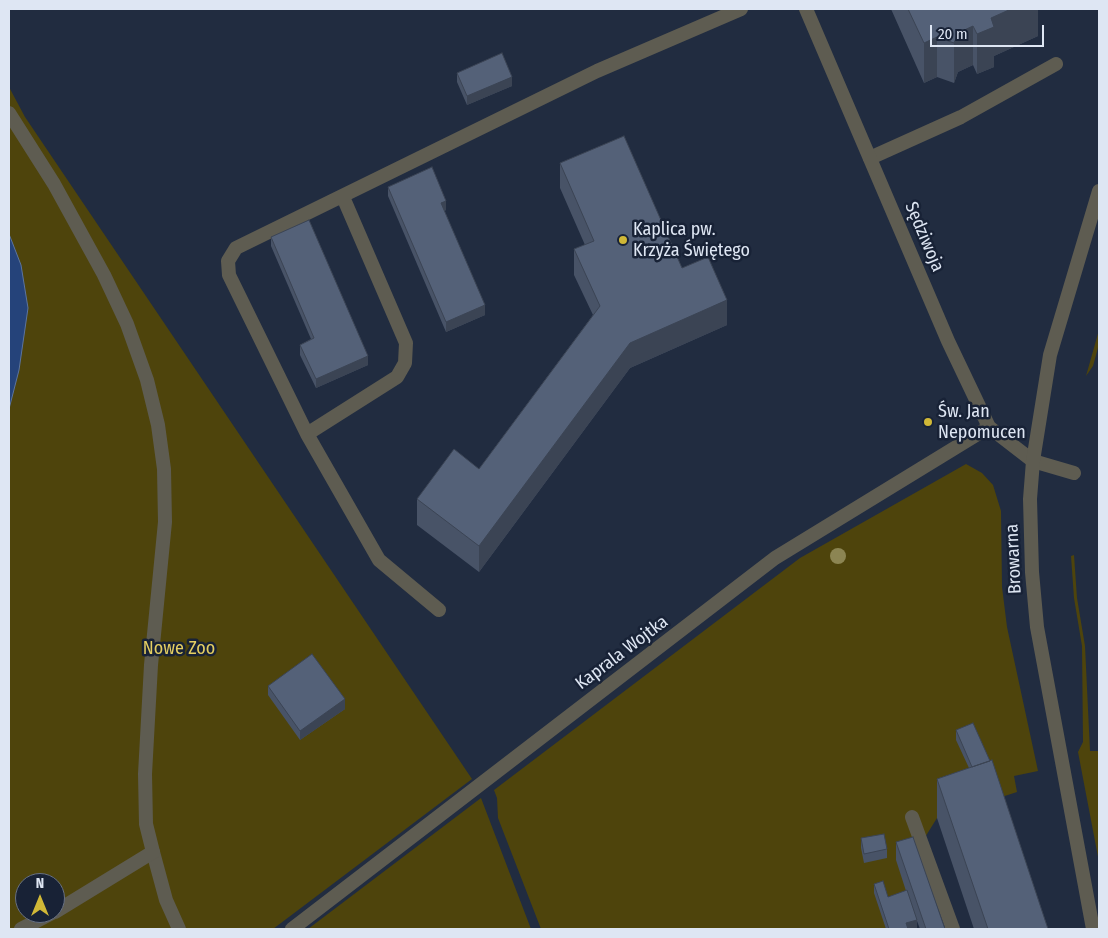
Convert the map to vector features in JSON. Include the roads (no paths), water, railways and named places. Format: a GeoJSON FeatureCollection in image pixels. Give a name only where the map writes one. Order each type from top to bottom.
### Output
{"type":"FeatureCollection","features":[{"type":"Feature","properties":{"kind":"street"},"geometry":{"type":"LineString","coordinates":[[439,610],[379,560],[308,434],[229,275],[228,261],[236,248],[597,71],[741,9]]}},
{"type":"Feature","properties":{"kind":"street","name":"Sędziwoja"},"geometry":{"type":"LineString","coordinates":[[806,9],[948,341],[989,427],[1033,461]]}},
{"type":"Feature","properties":{"kind":"street"},"geometry":{"type":"LineString","coordinates":[[870,158],[961,117],[1056,64]]}},
{"type":"Feature","properties":{"kind":"street"},"geometry":{"type":"LineString","coordinates":[[9,113],[54,184],[104,275],[127,324],[147,380],[158,425],[164,470],[165,522],[152,665],[145,774],[146,824],[166,900],[179,929]]}},
{"type":"Feature","properties":{"kind":"street","name":"Browarna"},"geometry":{"type":"LineString","coordinates":[[1093,929],[1038,628],[1030,539],[1033,461],[1050,355],[1099,191]]}},
{"type":"Feature","properties":{"kind":"street"},"geometry":{"type":"LineString","coordinates":[[308,434],[397,377],[405,363],[406,343],[343,197]]}},
{"type":"Feature","properties":{"kind":"street","name":"Kaprala Wojtka"},"geometry":{"type":"LineString","coordinates":[[292,929],[776,558],[989,427]]}},
{"type":"Feature","properties":{"kind":"street"},"geometry":{"type":"LineString","coordinates":[[1033,461],[1074,473]]}},
{"type":"Feature","properties":{"kind":"street"},"geometry":{"type":"LineString","coordinates":[[912,817],[953,929]]}},
{"type":"Feature","properties":{"kind":"street"},"geometry":{"type":"LineString","coordinates":[[65,905],[153,852]]}},
{"type":"Feature","properties":{"kind":"street"},"geometry":{"type":"LineString","coordinates":[[21,929],[33,923]]}},
{"type":"Feature","properties":{"kind":"water"},"geometry":{"type":"Polygon","coordinates":[[[9,234],[21,265],[28,308],[19,370],[9,409],[9,234]]]}},
{"type":"Feature","properties":{"kind":"place","name":"Kaplica pw. Krzyża Świętego"},"geometry":{"type":"Point","coordinates":[623,240]}},
{"type":"Feature","properties":{"kind":"place","name":"Św. Jan Nepomucen"},"geometry":{"type":"Point","coordinates":[928,422]}},
{"type":"Feature","properties":{"kind":"park label","name":"Nowe Zoo"},"geometry":{"type":"Point","coordinates":[179,649]}}]}
